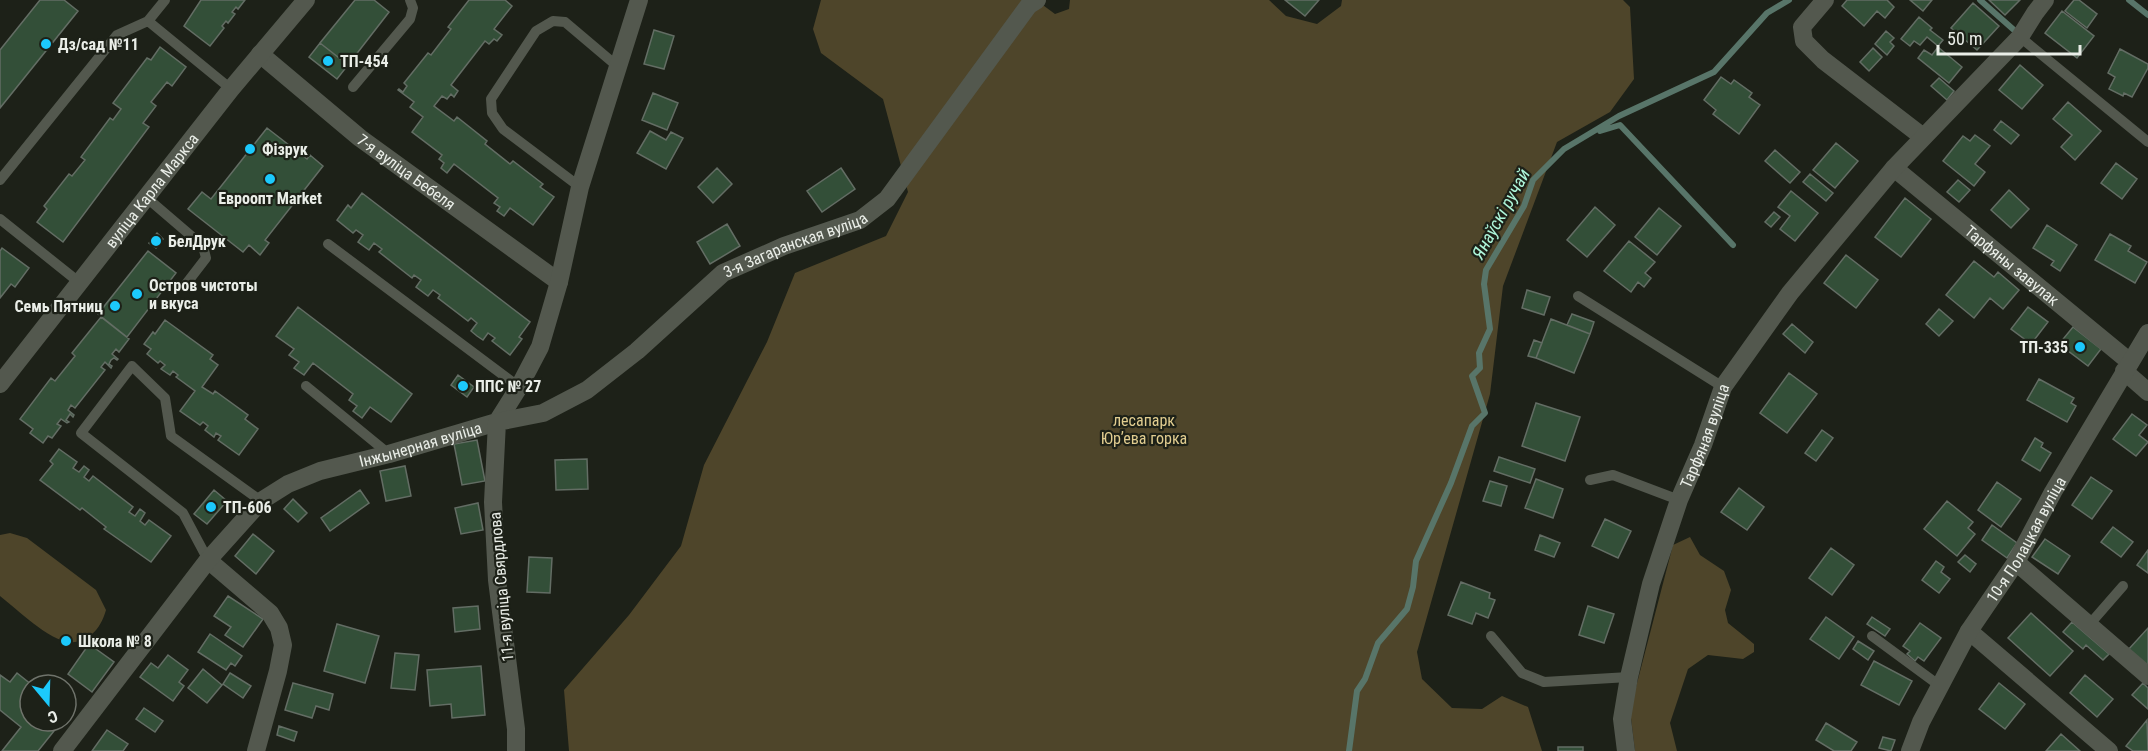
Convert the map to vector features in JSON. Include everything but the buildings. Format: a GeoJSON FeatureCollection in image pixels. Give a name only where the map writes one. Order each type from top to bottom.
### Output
{"type":"FeatureCollection","features":[{"type":"Feature","properties":{"kind":"street","name":"вуліца Карла Маркса"},"geometry":{"type":"LineString","coordinates":[[0,384],[231,89],[306,0]]}},
{"type":"Feature","properties":{"kind":"street","name":"Інжынерная вуліца"},"geometry":{"type":"LineString","coordinates":[[62,751],[208,560],[261,501],[288,484],[320,471],[389,454],[497,422],[540,347],[559,282],[580,187],[639,0]]}},
{"type":"Feature","properties":{"kind":"street","name":"3-я Загаранская вуліца"},"geometry":{"type":"LineString","coordinates":[[497,422],[543,413],[587,390],[637,351],[723,273],[784,246],[860,220],[887,199],[1029,5],[1037,0]]}},
{"type":"Feature","properties":{"kind":"street"},"geometry":{"type":"LineString","coordinates":[[1825,0],[1802,27],[1804,41],[1823,60],[1923,137]]}},
{"type":"Feature","properties":{"kind":"street","name":"Тарфяная вуліца"},"geometry":{"type":"LineString","coordinates":[[1626,751],[1622,719],[1629,677],[1651,584],[1679,500],[1703,445],[1723,387],[1791,293],[1894,168],[2020,37],[2046,0]]}},
{"type":"Feature","properties":{"kind":"street","name":"7-я вуліца Бебеля"},"geometry":{"type":"LineString","coordinates":[[260,54],[360,138],[559,282]]}},
{"type":"Feature","properties":{"kind":"street","name":"Тарфяны завулак"},"geometry":{"type":"LineString","coordinates":[[1894,168],[2127,367],[2148,392]]}},
{"type":"Feature","properties":{"kind":"street","name":"10-я Полацкая вуліца"},"geometry":{"type":"LineString","coordinates":[[1910,751],[1921,722],[1969,631],[2016,562],[2148,333]]}},
{"type":"Feature","properties":{"kind":"street","name":"11-я вуліца Свярдлова"},"geometry":{"type":"LineString","coordinates":[[497,422],[493,502],[497,580],[516,729],[516,751]]}},
{"type":"Feature","properties":{"kind":"street"},"geometry":{"type":"LineString","coordinates":[[208,560],[270,613],[279,628],[283,645],[278,671],[255,751]]}},
{"type":"Feature","properties":{"kind":"street"},"geometry":{"type":"LineString","coordinates":[[2016,562],[2148,676]]}},
{"type":"Feature","properties":{"kind":"street"},"geometry":{"type":"LineString","coordinates":[[1969,631],[2109,751]]}},
{"type":"Feature","properties":{"kind":"lane"},"geometry":{"type":"LineString","coordinates":[[0,180],[117,35],[148,21],[165,0]]}},
{"type":"Feature","properties":{"kind":"lane"},"geometry":{"type":"LineString","coordinates":[[353,87],[410,19],[413,8],[410,0]]}},
{"type":"Feature","properties":{"kind":"lane"},"geometry":{"type":"LineString","coordinates":[[148,21],[231,89]]}},
{"type":"Feature","properties":{"kind":"lane"},"geometry":{"type":"LineString","coordinates":[[580,187],[503,129],[492,113],[491,99],[536,31],[554,21],[566,22],[617,66]]}},
{"type":"Feature","properties":{"kind":"lane"},"geometry":{"type":"LineString","coordinates":[[2020,37],[2148,142]]}},
{"type":"Feature","properties":{"kind":"lane"},"geometry":{"type":"LineString","coordinates":[[147,198],[203,246],[206,258],[186,284]]}},
{"type":"Feature","properties":{"kind":"lane"},"geometry":{"type":"LineString","coordinates":[[0,219],[80,284]]}},
{"type":"Feature","properties":{"kind":"lane"},"geometry":{"type":"LineString","coordinates":[[328,244],[519,387]]}},
{"type":"Feature","properties":{"kind":"lane"},"geometry":{"type":"LineString","coordinates":[[1578,296],[1723,387]]}},
{"type":"Feature","properties":{"kind":"lane"},"geometry":{"type":"LineString","coordinates":[[208,560],[183,513],[81,434],[132,366],[165,398],[171,436],[261,501]]}},
{"type":"Feature","properties":{"kind":"lane"},"geometry":{"type":"LineString","coordinates":[[306,386],[389,454]]}},
{"type":"Feature","properties":{"kind":"lane"},"geometry":{"type":"LineString","coordinates":[[1590,480],[1613,475],[1679,500]]}},
{"type":"Feature","properties":{"kind":"lane"},"geometry":{"type":"LineString","coordinates":[[2089,625],[2123,586]]}},
{"type":"Feature","properties":{"kind":"lane"},"geometry":{"type":"LineString","coordinates":[[1491,636],[1522,674],[1544,682],[1629,677]]}},
{"type":"Feature","properties":{"kind":"lane"},"geometry":{"type":"LineString","coordinates":[[1872,636],[1940,686]]}},
{"type":"Feature","properties":{"kind":"green space","name":"лесапарк Юрʼева горка"},"geometry":{"type":"Polygon","coordinates":[[[821,0],[1036,0],[1055,14],[1069,9],[1070,0],[1269,0],[1286,16],[1317,24],[1341,6],[1342,0],[1623,0],[1630,7],[1634,79],[1610,112],[1557,142],[1503,286],[1490,394],[1417,652],[1422,679],[1452,708],[1482,709],[1502,696],[1528,707],[1542,751],[569,751],[564,690],[629,615],[681,546],[704,465],[767,342],[795,273],[886,236],[908,192],[883,99],[821,53],[813,29],[821,0]]]}},
{"type":"Feature","properties":{"kind":"green space"},"geometry":{"type":"Polygon","coordinates":[[[10,533],[27,538],[96,590],[106,610],[100,624],[92,634],[76,642],[62,640],[43,630],[0,596],[0,535],[10,533]]]}},
{"type":"Feature","properties":{"kind":"green space"},"geometry":{"type":"Polygon","coordinates":[[[1690,537],[1700,555],[1724,571],[1731,590],[1725,610],[1728,623],[1754,644],[1754,652],[1743,659],[1708,655],[1688,669],[1670,723],[1677,751],[1635,751],[1630,710],[1673,545],[1690,537]]]}},
{"type":"Feature","properties":{"kind":"waterway","name":"Янаўскі ручай"},"geometry":{"type":"LineString","coordinates":[[1349,751],[1357,691],[1365,679],[1378,643],[1407,609],[1413,587],[1416,561],[1451,483],[1472,426],[1485,413],[1472,376],[1480,368],[1479,353],[1490,329],[1484,284],[1486,270],[1524,206],[1533,180],[1564,149],[1619,116],[1714,72],[1767,13],[1789,0]]}},
{"type":"Feature","properties":{"kind":"waterway","name":"Янаўскі ручай"},"geometry":{"type":"LineString","coordinates":[[1980,0],[2014,30]]}},
{"type":"Feature","properties":{"kind":"waterway","name":"Янаўскі ручай"},"geometry":{"type":"LineString","coordinates":[[2129,0],[2148,15]]}},
{"type":"Feature","properties":{"kind":"waterway"},"geometry":{"type":"LineString","coordinates":[[1600,131],[1620,125],[1733,245]]}},
{"type":"Feature","properties":{"kind":"place","name":"Дз/сад №11"},"geometry":{"type":"Point","coordinates":[46,44]}},
{"type":"Feature","properties":{"kind":"place","name":"ТП-454"},"geometry":{"type":"Point","coordinates":[328,61]}},
{"type":"Feature","properties":{"kind":"place","name":"Фізрук"},"geometry":{"type":"Point","coordinates":[250,149]}},
{"type":"Feature","properties":{"kind":"place","name":"Евроопт Market"},"geometry":{"type":"Point","coordinates":[270,179]}},
{"type":"Feature","properties":{"kind":"place","name":"БелДрук"},"geometry":{"type":"Point","coordinates":[156,241]}},
{"type":"Feature","properties":{"kind":"place","name":"Остров чистоты и вкуса"},"geometry":{"type":"Point","coordinates":[137,294]}},
{"type":"Feature","properties":{"kind":"place","name":"Семь Пятниц"},"geometry":{"type":"Point","coordinates":[115,306]}},
{"type":"Feature","properties":{"kind":"place","name":"ТП-335"},"geometry":{"type":"Point","coordinates":[2080,347]}},
{"type":"Feature","properties":{"kind":"place","name":"ППС № 27"},"geometry":{"type":"Point","coordinates":[463,386]}},
{"type":"Feature","properties":{"kind":"place","name":"ТП-606"},"geometry":{"type":"Point","coordinates":[211,507]}},
{"type":"Feature","properties":{"kind":"place","name":"Школа № 8"},"geometry":{"type":"Point","coordinates":[66,641]}}]}
